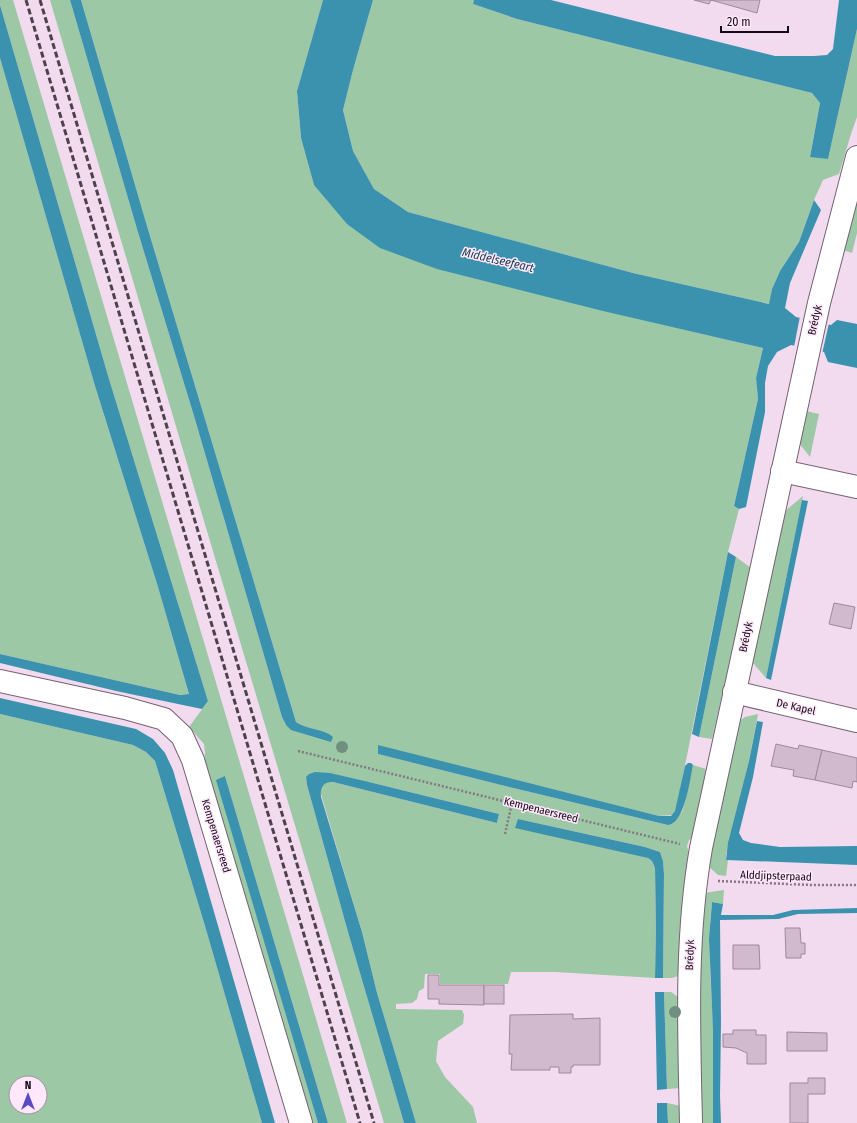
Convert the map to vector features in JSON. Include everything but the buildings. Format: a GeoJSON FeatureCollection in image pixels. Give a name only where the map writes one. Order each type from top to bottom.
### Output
{"type":"FeatureCollection","features":[{"type":"Feature","properties":{"kind":"street","name":"Brédyk"},"geometry":{"type":"LineString","coordinates":[[691,1123],[689,986],[691,921],[695,880],[818,303],[857,157]]}},
{"type":"Feature","properties":{"kind":"street"},"geometry":{"type":"LineString","coordinates":[[782,471],[857,487]]}},
{"type":"Feature","properties":{"kind":"street","name":"Kempenaersreed"},"geometry":{"type":"LineString","coordinates":[[0,681],[125,708],[164,719],[182,736],[193,760],[301,1123]]}},
{"type":"Feature","properties":{"kind":"street","name":"De Kapel"},"geometry":{"type":"LineString","coordinates":[[734,692],[857,721]]}},
{"type":"Feature","properties":{"kind":"path","name":"Kempenaersreed"},"geometry":{"type":"LineString","coordinates":[[298,751],[667,841]]}},
{"type":"Feature","properties":{"kind":"path"},"geometry":{"type":"LineString","coordinates":[[505,834],[512,803]]}},
{"type":"Feature","properties":{"kind":"path","name":"Alddjipsterpaad"},"geometry":{"type":"LineString","coordinates":[[695,880],[812,885],[857,885]]}},
{"type":"Feature","properties":{"kind":"green space"},"geometry":{"type":"Polygon","coordinates":[[[0,0],[13,0],[347,1123],[328,1123],[225,776],[217,781],[318,1123],[306,1123],[204,772],[204,744],[189,727],[208,701],[109,379],[0,5],[0,0]]]}},
{"type":"Feature","properties":{"kind":"green space"},"geometry":{"type":"Polygon","coordinates":[[[50,0],[70,0],[282,717],[286,725],[329,733],[307,728],[296,722],[147,226],[81,0],[323,0],[297,91],[301,138],[314,185],[718,337],[763,348],[756,378],[758,399],[734,506],[739,509],[728,552],[677,805],[672,815],[659,816],[378,746],[378,754],[668,825],[682,812],[693,765],[706,769],[693,838],[689,840],[687,846],[690,857],[680,924],[678,976],[663,978],[664,874],[663,861],[660,852],[645,847],[518,819],[648,858],[652,861],[655,868],[655,978],[556,972],[511,972],[508,984],[440,984],[440,974],[425,974],[424,988],[419,991],[417,999],[412,1003],[396,1004],[396,1009],[462,1010],[464,1015],[463,1024],[438,1041],[436,1061],[445,1077],[473,1107],[477,1123],[416,1123],[377,993],[362,932],[320,791],[322,786],[328,782],[333,782],[497,823],[499,814],[373,783],[306,777],[348,932],[404,1123],[384,1123],[50,0]]]}},
{"type":"Feature","properties":{"kind":"green space"},"geometry":{"type":"Polygon","coordinates":[[[373,0],[474,0],[473,4],[517,19],[812,93],[820,103],[810,156],[828,159],[857,29],[857,117],[839,174],[823,180],[799,242],[780,271],[772,289],[770,304],[633,273],[408,212],[374,189],[353,151],[343,110],[373,0]]]}},
{"type":"Feature","properties":{"kind":"green space"},"geometry":{"type":"Polygon","coordinates":[[[0,58],[95,386],[158,587],[189,694],[180,695],[0,654],[0,58]]]}},
{"type":"Feature","properties":{"kind":"green space"},"geometry":{"type":"Polygon","coordinates":[[[857,185],[857,233],[852,253],[843,250],[857,185]]]}},
{"type":"Feature","properties":{"kind":"green space"},"geometry":{"type":"Polygon","coordinates":[[[806,411],[819,414],[810,457],[799,443],[806,411]]]}},
{"type":"Feature","properties":{"kind":"green space"},"geometry":{"type":"Polygon","coordinates":[[[803,496],[766,678],[752,662],[784,512],[803,496]]]}},
{"type":"Feature","properties":{"kind":"green space"},"geometry":{"type":"Polygon","coordinates":[[[736,557],[751,568],[712,739],[699,737],[736,557]]]}},
{"type":"Feature","properties":{"kind":"green space"},"geometry":{"type":"Polygon","coordinates":[[[0,714],[133,745],[146,752],[155,761],[262,1123],[0,1123],[0,714]]]}},
{"type":"Feature","properties":{"kind":"green space"},"geometry":{"type":"Polygon","coordinates":[[[758,714],[749,761],[726,855],[726,860],[728,860],[726,876],[718,875],[708,866],[739,721],[745,717],[758,714]]]}},
{"type":"Feature","properties":{"kind":"green space"},"geometry":{"type":"Polygon","coordinates":[[[724,890],[723,904],[712,902],[710,933],[713,1037],[713,1123],[700,1123],[699,971],[704,893],[724,890]]]}},
{"type":"Feature","properties":{"kind":"green space"},"geometry":{"type":"Polygon","coordinates":[[[664,992],[671,992],[678,997],[681,1088],[667,1089],[664,992]]]}},
{"type":"Feature","properties":{"kind":"green space"},"geometry":{"type":"Polygon","coordinates":[[[667,1103],[681,1106],[681,1123],[668,1123],[667,1103]]]}},
{"type":"Feature","properties":{"kind":"water"},"geometry":{"type":"Polygon","coordinates":[[[70,0],[81,0],[147,226],[296,722],[300,725],[329,734],[333,737],[331,742],[291,730],[286,725],[282,717],[70,0]]]}},
{"type":"Feature","properties":{"kind":"water","name":"Middelseefeart"},"geometry":{"type":"Polygon","coordinates":[[[323,0],[373,0],[343,110],[353,151],[374,189],[408,212],[633,273],[769,304],[772,289],[780,271],[799,242],[814,200],[821,210],[790,283],[785,308],[796,317],[831,325],[837,320],[857,324],[857,368],[828,362],[824,352],[791,345],[777,352],[768,366],[765,383],[765,412],[746,507],[739,509],[734,506],[758,399],[756,378],[763,348],[603,311],[437,269],[380,248],[347,224],[314,185],[301,138],[297,91],[323,0]]]}},
{"type":"Feature","properties":{"kind":"water"},"geometry":{"type":"Polygon","coordinates":[[[474,0],[551,0],[775,56],[814,56],[827,55],[833,49],[839,0],[857,0],[857,29],[828,159],[810,157],[820,103],[812,93],[517,19],[473,4],[474,0]]]}},
{"type":"Feature","properties":{"kind":"water"},"geometry":{"type":"Polygon","coordinates":[[[0,5],[109,379],[208,701],[202,709],[116,691],[0,663],[0,654],[180,695],[189,694],[158,587],[95,386],[0,58],[0,5]]]}},
{"type":"Feature","properties":{"kind":"water"},"geometry":{"type":"Polygon","coordinates":[[[802,500],[808,501],[771,680],[766,678],[802,500]]]}},
{"type":"Feature","properties":{"kind":"water"},"geometry":{"type":"Polygon","coordinates":[[[728,552],[736,557],[699,737],[692,734],[728,552]]]}},
{"type":"Feature","properties":{"kind":"water"},"geometry":{"type":"Polygon","coordinates":[[[0,698],[136,729],[153,739],[165,753],[173,770],[275,1123],[262,1123],[155,761],[146,752],[133,745],[0,714],[0,698]]]}},
{"type":"Feature","properties":{"kind":"water"},"geometry":{"type":"Polygon","coordinates":[[[757,721],[763,722],[753,777],[739,833],[743,840],[751,843],[780,847],[857,846],[857,865],[726,860],[728,843],[749,761],[757,721]]]}},
{"type":"Feature","properties":{"kind":"water"},"geometry":{"type":"Polygon","coordinates":[[[378,745],[659,816],[671,816],[675,811],[685,766],[688,763],[693,765],[683,809],[679,817],[668,825],[378,754],[378,745]]]}},
{"type":"Feature","properties":{"kind":"water"},"geometry":{"type":"Polygon","coordinates":[[[315,772],[330,773],[499,814],[497,823],[333,782],[325,784],[321,791],[321,797],[362,932],[377,993],[416,1123],[404,1123],[348,932],[307,785],[306,777],[315,772]]]}},
{"type":"Feature","properties":{"kind":"water"},"geometry":{"type":"Polygon","coordinates":[[[225,776],[328,1123],[318,1123],[216,780],[225,776]]]}},
{"type":"Feature","properties":{"kind":"water"},"geometry":{"type":"Polygon","coordinates":[[[518,819],[645,847],[660,852],[663,861],[664,874],[663,978],[655,978],[655,868],[652,861],[648,858],[515,828],[518,819]]]}},
{"type":"Feature","properties":{"kind":"water"},"geometry":{"type":"Polygon","coordinates":[[[712,902],[723,904],[721,915],[773,915],[793,910],[857,908],[857,913],[798,914],[778,919],[720,920],[721,1123],[713,1123],[713,1030],[709,939],[712,902]]]}},
{"type":"Feature","properties":{"kind":"water"},"geometry":{"type":"Polygon","coordinates":[[[655,992],[664,992],[667,1089],[657,1090],[655,992]]]}},
{"type":"Feature","properties":{"kind":"water"},"geometry":{"type":"Polygon","coordinates":[[[657,1103],[667,1103],[668,1123],[657,1123],[657,1103]]]}},
{"type":"Feature","properties":{"kind":"pier"},"geometry":{"type":"Polygon","coordinates":[[[800,316],[829,323],[822,354],[794,347],[800,316]]]}},
{"type":"Feature","properties":{"kind":"railway"},"geometry":{"type":"LineString","coordinates":[[26,0],[360,1123]]}},
{"type":"Feature","properties":{"kind":"railway"},"geometry":{"type":"LineString","coordinates":[[40,0],[374,1123]]}}]}
